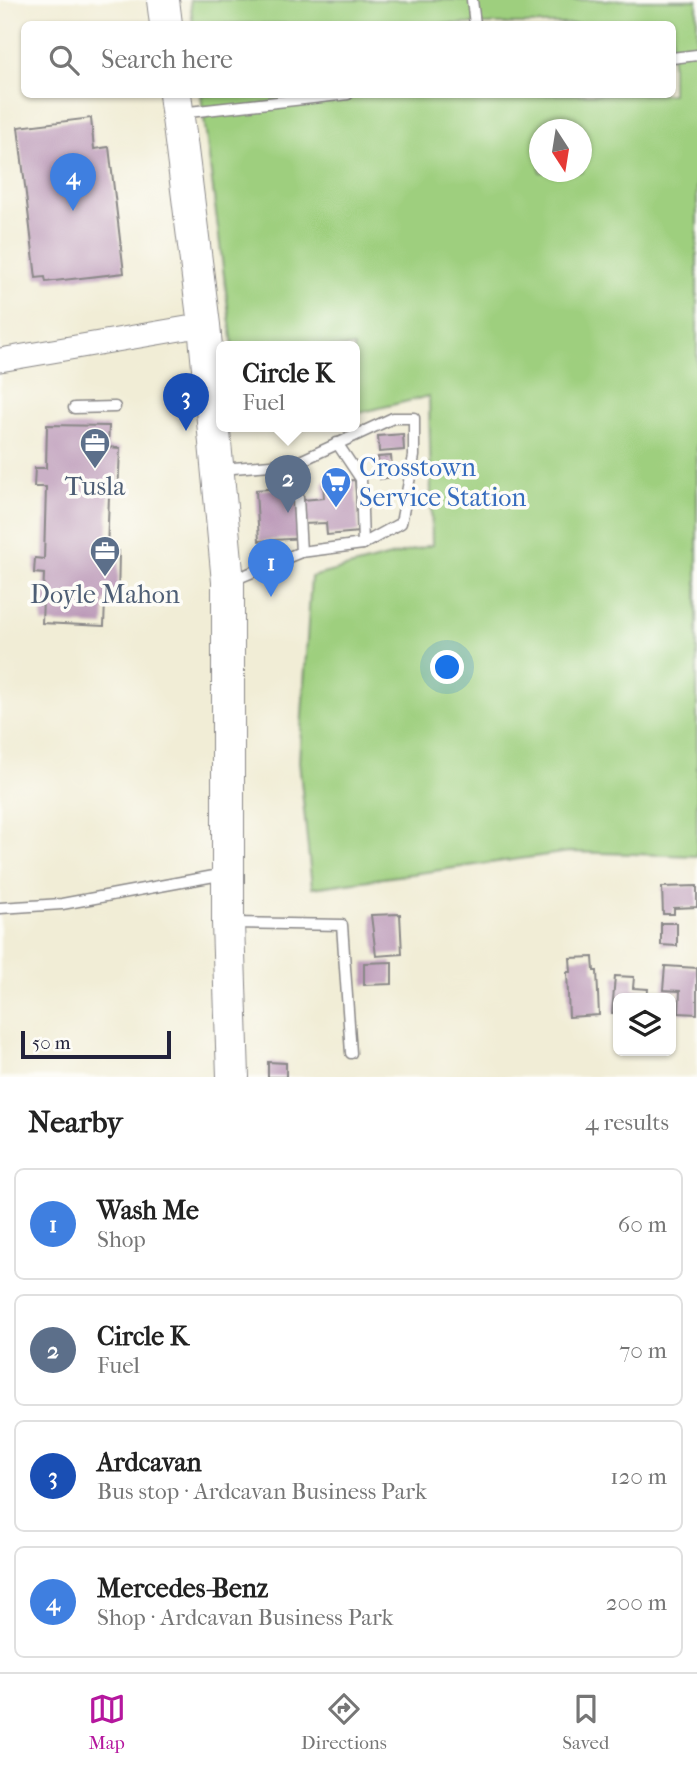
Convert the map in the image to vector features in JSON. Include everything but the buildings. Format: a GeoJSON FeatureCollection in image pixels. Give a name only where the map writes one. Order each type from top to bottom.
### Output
{"type":"FeatureCollection","features":[{"type":"Feature","properties":{"kind":"main road"},"geometry":{"type":"LineString","coordinates":[[163,0],[166,21]]}},
{"type":"Feature","properties":{"kind":"main road"},"geometry":{"type":"LineString","coordinates":[[176,104],[204,325],[228,582],[228,923],[233,1077]]}},
{"type":"Feature","properties":{"kind":"street"},"geometry":{"type":"LineString","coordinates":[[0,360],[204,325]]}},
{"type":"Feature","properties":{"kind":"lane"},"geometry":{"type":"LineString","coordinates":[[472,0],[475,21]]}},
{"type":"Feature","properties":{"kind":"lane"},"geometry":{"type":"LineString","coordinates":[[676,58],[697,55]]}},
{"type":"Feature","properties":{"kind":"lane"},"geometry":{"type":"LineString","coordinates":[[176,104],[279,98]]}},
{"type":"Feature","properties":{"kind":"lane"},"geometry":{"type":"LineString","coordinates":[[74,408],[115,407]]}},
{"type":"Feature","properties":{"kind":"lane"},"geometry":{"type":"LineString","coordinates":[[218,469],[296,463],[393,418],[414,418],[414,456],[401,523],[363,544],[302,552],[228,582]]}},
{"type":"Feature","properties":{"kind":"lane"},"geometry":{"type":"LineString","coordinates":[[337,443],[361,479],[363,544]]}},
{"type":"Feature","properties":{"kind":"lane"},"geometry":{"type":"LineString","coordinates":[[296,463],[302,552]]}},
{"type":"Feature","properties":{"kind":"lane"},"geometry":{"type":"LineString","coordinates":[[0,908],[62,904],[228,874]]}},
{"type":"Feature","properties":{"kind":"lane"},"geometry":{"type":"LineString","coordinates":[[228,923],[342,925],[352,1053]]}},
{"type":"Feature","properties":{"kind":"green space"},"geometry":{"type":"Polygon","coordinates":[[[190,0],[697,0],[697,856],[569,852],[312,888],[299,761],[311,577],[432,545],[429,396],[360,413],[360,341],[232,341],[201,98],[676,98],[676,21],[193,21],[190,0]]]}},
{"type":"Feature","properties":{"kind":"place","name":"Mercedes-Benz"},"geometry":{"type":"Point","coordinates":[73,211]}},
{"type":"Feature","properties":{"kind":"place","name":"Ardcavan"},"geometry":{"type":"Point","coordinates":[186,431]}},
{"type":"Feature","properties":{"kind":"place","name":"Tusla"},"geometry":{"type":"Point","coordinates":[95,470]}},
{"type":"Feature","properties":{"kind":"place","name":"Crosstown Service Station"},"geometry":{"type":"Point","coordinates":[336,509]}},
{"type":"Feature","properties":{"kind":"place","name":"Circle K"},"geometry":{"type":"Point","coordinates":[288,513]}},
{"type":"Feature","properties":{"kind":"place","name":"Doyle Mahon"},"geometry":{"type":"Point","coordinates":[105,578]}},
{"type":"Feature","properties":{"kind":"place","name":"Wash Me"},"geometry":{"type":"Point","coordinates":[271,597]}}]}
